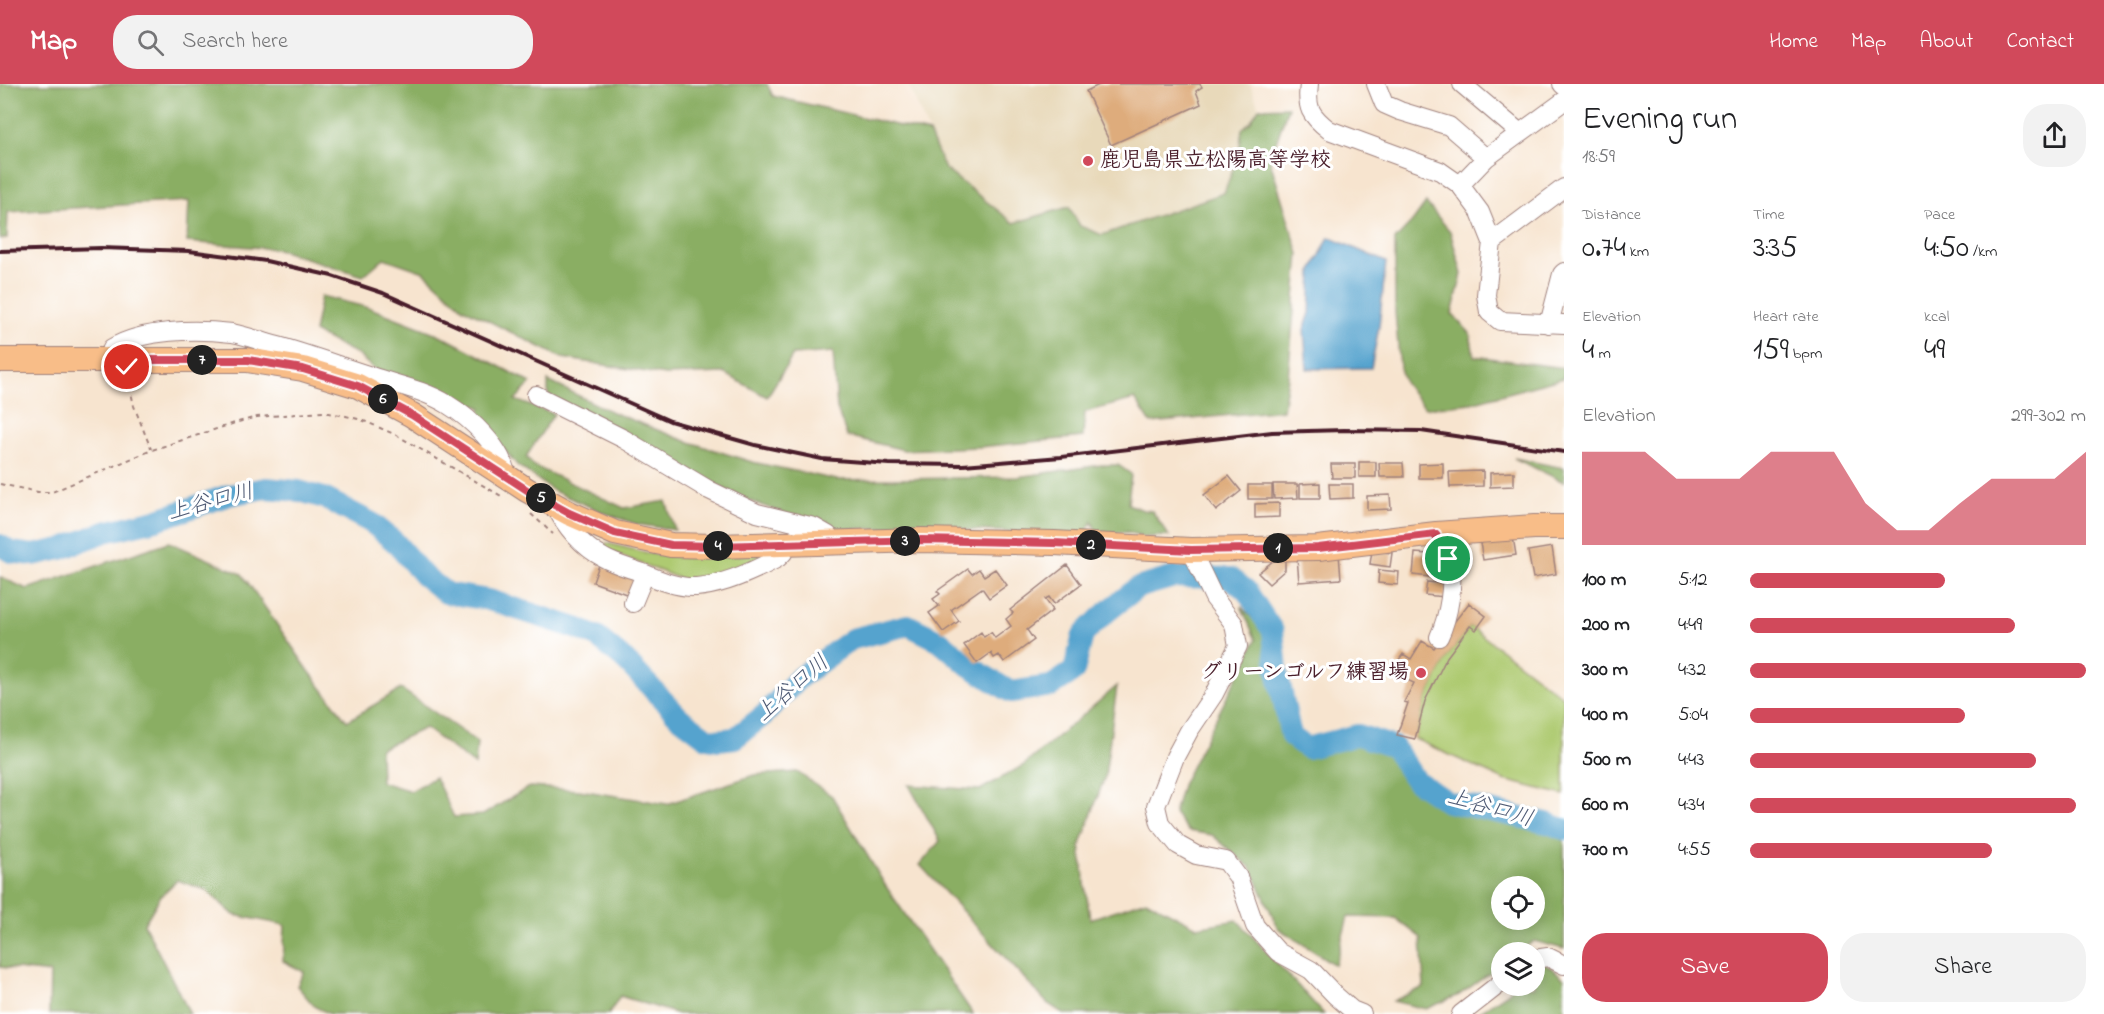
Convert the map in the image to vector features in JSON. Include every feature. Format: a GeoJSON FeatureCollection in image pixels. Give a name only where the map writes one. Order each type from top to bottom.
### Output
{"type":"FeatureCollection","features":[{"type":"Feature","properties":{"kind":"main road"},"geometry":{"type":"LineString","coordinates":[[0,360],[248,360],[303,369],[358,386],[412,415],[505,487],[555,505],[615,533],[671,545],[933,540],[1191,550],[1318,548],[1436,534],[1564,527]]}},
{"type":"Feature","properties":{"kind":"street"},"geometry":{"type":"LineString","coordinates":[[1309,84],[1307,103],[1315,119],[1329,130],[1440,171],[1460,185],[1480,212],[1492,242],[1486,295],[1490,312],[1500,321],[1557,324],[1564,272]]}},
{"type":"Feature","properties":{"kind":"street"},"geometry":{"type":"LineString","coordinates":[[1376,84],[1384,104],[1449,126],[1486,158]]}},
{"type":"Feature","properties":{"kind":"street"},"geometry":{"type":"LineString","coordinates":[[1462,84],[1520,134]]}},
{"type":"Feature","properties":{"kind":"street"},"geometry":{"type":"LineString","coordinates":[[1460,185],[1486,158],[1564,101]]}},
{"type":"Feature","properties":{"kind":"street"},"geometry":{"type":"LineString","coordinates":[[1492,242],[1564,188]]}},
{"type":"Feature","properties":{"kind":"street"},"geometry":{"type":"LineString","coordinates":[[536,396],[624,439],[709,490],[757,513],[814,527],[828,535],[833,543]]}},
{"type":"Feature","properties":{"kind":"street"},"geometry":{"type":"LineString","coordinates":[[555,505],[569,529],[590,549],[604,558],[682,586],[708,585],[740,575],[778,558],[783,553],[785,544]]}},
{"type":"Feature","properties":{"kind":"street"},"geometry":{"type":"LineString","coordinates":[[1436,534],[1448,559],[1452,574],[1446,622],[1439,637]]}},
{"type":"Feature","properties":{"kind":"street"},"geometry":{"type":"LineString","coordinates":[[1191,550],[1214,598],[1234,624],[1238,646],[1214,694],[1175,757],[1156,806],[1160,823],[1178,845],[1196,855],[1226,861],[1238,877],[1255,926],[1278,952],[1311,970],[1352,1010],[1362,1014]]}},
{"type":"Feature","properties":{"kind":"street"},"geometry":{"type":"LineString","coordinates":[[633,603],[645,574]]}},
{"type":"Feature","properties":{"kind":"street"},"geometry":{"type":"LineString","coordinates":[[1545,957],[1564,965]]}},
{"type":"Feature","properties":{"kind":"street"},"geometry":{"type":"LineString","coordinates":[[1461,1014],[1491,991]]}},
{"type":"Feature","properties":{"kind":"path"},"geometry":{"type":"LineString","coordinates":[[119,360],[152,450]]}},
{"type":"Feature","properties":{"kind":"path"},"geometry":{"type":"LineString","coordinates":[[0,484],[38,492],[52,492],[152,450],[257,417],[323,412],[346,416],[396,435],[505,487]]}},
{"type":"Feature","properties":{"kind":"path"},"geometry":{"type":"LineString","coordinates":[[523,509],[532,514],[555,536]]}},
{"type":"Feature","properties":{"kind":"shaded area","name":"鹿児島県立松陽高等学校"},"geometry":{"type":"Polygon","coordinates":[[[908,84],[1250,84],[1259,108],[1251,121],[1242,129],[1239,153],[1224,193],[1102,235],[1080,226],[1069,207],[1014,223],[945,169],[908,84]]]}},
{"type":"Feature","properties":{"kind":"green space"},"geometry":{"type":"Polygon","coordinates":[[[0,84],[767,84],[773,96],[929,133],[945,169],[1014,223],[1069,207],[1080,226],[1102,235],[1224,193],[1239,153],[1242,129],[1251,121],[1259,108],[1288,107],[1270,161],[1299,254],[1283,410],[1151,423],[1135,399],[1085,412],[1083,437],[979,447],[904,450],[847,436],[837,409],[833,352],[793,355],[767,397],[724,373],[665,375],[562,358],[463,308],[424,272],[384,258],[363,276],[277,249],[187,242],[189,201],[8,212],[7,238],[0,239],[0,84]]]}},
{"type":"Feature","properties":{"kind":"green space"},"geometry":{"type":"Polygon","coordinates":[[[1426,203],[1450,231],[1462,274],[1452,314],[1470,333],[1474,356],[1564,368],[1564,378],[1471,403],[1425,408],[1405,384],[1400,368],[1395,312],[1395,240],[1426,203]]]}},
{"type":"Feature","properties":{"kind":"green space"},"geometry":{"type":"Polygon","coordinates":[[[321,296],[370,308],[440,335],[531,383],[515,400],[554,414],[526,457],[534,466],[624,508],[666,501],[675,530],[636,524],[554,491],[517,465],[477,418],[482,408],[426,385],[375,370],[357,354],[314,332],[321,296]]]}},
{"type":"Feature","properties":{"kind":"green space"},"geometry":{"type":"Polygon","coordinates":[[[548,381],[612,412],[683,440],[752,462],[837,480],[1017,477],[1101,465],[1118,465],[1131,474],[1128,504],[1152,511],[1169,536],[1143,537],[1129,532],[1098,534],[1092,522],[1087,535],[922,528],[841,529],[791,516],[739,497],[548,396],[548,381]]]}},
{"type":"Feature","properties":{"kind":"green space"},"geometry":{"type":"Polygon","coordinates":[[[1514,458],[1564,468],[1564,482],[1514,458]]]}},
{"type":"Feature","properties":{"kind":"green space"},"geometry":{"type":"Polygon","coordinates":[[[169,542],[242,574],[309,671],[347,721],[401,689],[477,742],[475,765],[425,728],[380,749],[381,782],[411,791],[435,777],[454,817],[483,815],[529,787],[579,790],[667,804],[754,775],[797,772],[832,796],[885,885],[973,1014],[678,1014],[620,996],[609,1014],[330,1014],[315,1007],[297,986],[304,972],[283,961],[285,925],[234,915],[206,890],[177,880],[160,897],[144,924],[190,1014],[49,1014],[50,973],[0,967],[0,577],[27,589],[169,542]]]}},
{"type":"Feature","properties":{"kind":"green space"},"geometry":{"type":"Polygon","coordinates":[[[606,543],[652,554],[688,557],[774,553],[730,573],[686,581],[603,549],[606,543]]]}},
{"type":"Feature","properties":{"kind":"green space"},"geometry":{"type":"Polygon","coordinates":[[[1241,606],[1265,632],[1284,742],[1304,754],[1357,741],[1386,752],[1411,786],[1447,810],[1564,837],[1564,949],[1545,944],[1545,942],[1491,942],[1491,972],[1459,995],[1426,1009],[1393,1001],[1424,987],[1421,938],[1395,918],[1348,917],[1335,965],[1278,928],[1251,868],[1212,835],[1188,831],[1174,813],[1182,785],[1256,640],[1241,606]]]}},
{"type":"Feature","properties":{"kind":"green space"},"geometry":{"type":"Polygon","coordinates":[[[1470,626],[1564,698],[1564,795],[1504,780],[1415,739],[1425,701],[1447,657],[1470,626]]]}},
{"type":"Feature","properties":{"kind":"green space"},"geometry":{"type":"Polygon","coordinates":[[[1117,686],[1105,776],[1080,847],[1090,919],[1146,900],[1197,927],[1237,920],[1324,1014],[1064,1014],[1047,1003],[920,865],[940,841],[909,785],[980,790],[1024,765],[1117,686]]]}},
{"type":"Feature","properties":{"kind":"green space"},"geometry":{"type":"Polygon","coordinates":[[[1545,963],[1564,978],[1564,1014],[1476,1014],[1503,996],[1545,996],[1545,963]]]}},
{"type":"Feature","properties":{"kind":"water"},"geometry":{"type":"Polygon","coordinates":[[[1329,237],[1386,262],[1379,327],[1371,368],[1307,369],[1304,330],[1310,313],[1312,271],[1329,237]]]}},
{"type":"Feature","properties":{"kind":"building"},"geometry":{"type":"Polygon","coordinates":[[[1101,84],[1200,84],[1202,87],[1196,91],[1201,104],[1111,145],[1086,91],[1101,84]]]}},
{"type":"Feature","properties":{"kind":"building"},"geometry":{"type":"Polygon","coordinates":[[[1359,462],[1376,462],[1376,477],[1359,477],[1359,462]]]}},
{"type":"Feature","properties":{"kind":"building"},"geometry":{"type":"Polygon","coordinates":[[[1379,463],[1403,463],[1404,477],[1380,477],[1379,463]]]}},
{"type":"Feature","properties":{"kind":"building"},"geometry":{"type":"Polygon","coordinates":[[[1443,463],[1443,478],[1419,478],[1419,464],[1443,463]]]}},
{"type":"Feature","properties":{"kind":"building"},"geometry":{"type":"Polygon","coordinates":[[[1331,464],[1355,464],[1355,478],[1332,478],[1331,464]]]}},
{"type":"Feature","properties":{"kind":"building"},"geometry":{"type":"Polygon","coordinates":[[[1483,471],[1483,486],[1450,487],[1449,472],[1483,471]]]}},
{"type":"Feature","properties":{"kind":"building"},"geometry":{"type":"Polygon","coordinates":[[[1514,472],[1514,486],[1490,487],[1490,473],[1514,472]]]}},
{"type":"Feature","properties":{"kind":"building"},"geometry":{"type":"Polygon","coordinates":[[[1229,476],[1241,491],[1216,511],[1204,495],[1229,476]]]}},
{"type":"Feature","properties":{"kind":"building"},"geometry":{"type":"Polygon","coordinates":[[[1320,483],[1320,498],[1300,498],[1300,484],[1320,483]]]}},
{"type":"Feature","properties":{"kind":"building"},"geometry":{"type":"Polygon","coordinates":[[[1273,484],[1297,484],[1298,498],[1274,499],[1273,484]]]}},
{"type":"Feature","properties":{"kind":"building"},"geometry":{"type":"Polygon","coordinates":[[[1329,484],[1353,484],[1353,498],[1330,499],[1329,484]]]}},
{"type":"Feature","properties":{"kind":"building"},"geometry":{"type":"Polygon","coordinates":[[[1248,485],[1272,485],[1272,499],[1248,499],[1248,485]]]}},
{"type":"Feature","properties":{"kind":"building"},"geometry":{"type":"Polygon","coordinates":[[[1390,495],[1391,509],[1367,510],[1367,496],[1390,495]]]}},
{"type":"Feature","properties":{"kind":"building"},"geometry":{"type":"Polygon","coordinates":[[[1279,503],[1279,517],[1255,518],[1255,504],[1279,503]]]}},
{"type":"Feature","properties":{"kind":"building"},"geometry":{"type":"Polygon","coordinates":[[[1513,537],[1516,555],[1483,560],[1480,543],[1513,537]]]}},
{"type":"Feature","properties":{"kind":"building"},"geometry":{"type":"Polygon","coordinates":[[[1552,547],[1556,574],[1533,578],[1528,551],[1552,547]]]}},
{"type":"Feature","properties":{"kind":"building"},"geometry":{"type":"Polygon","coordinates":[[[1372,551],[1392,553],[1390,567],[1370,564],[1372,551]]]}},
{"type":"Feature","properties":{"kind":"building"},"geometry":{"type":"Polygon","coordinates":[[[1415,553],[1441,555],[1438,578],[1413,575],[1415,553]]]}},
{"type":"Feature","properties":{"kind":"building"},"geometry":{"type":"Polygon","coordinates":[[[1339,554],[1341,579],[1299,582],[1297,557],[1339,554]]]}},
{"type":"Feature","properties":{"kind":"building"},"geometry":{"type":"Polygon","coordinates":[[[1285,560],[1285,570],[1269,584],[1258,573],[1273,561],[1285,560]]]}},
{"type":"Feature","properties":{"kind":"building"},"geometry":{"type":"Polygon","coordinates":[[[599,565],[635,578],[629,595],[593,582],[599,565]]]}},
{"type":"Feature","properties":{"kind":"building"},"geometry":{"type":"Polygon","coordinates":[[[1067,565],[1081,584],[1054,604],[1049,597],[1045,599],[1053,610],[1027,630],[1034,640],[1004,662],[999,655],[994,658],[991,653],[977,663],[964,645],[981,632],[984,637],[991,632],[995,638],[1011,626],[1006,619],[1013,613],[1010,610],[1067,565]]]}},
{"type":"Feature","properties":{"kind":"building"},"geometry":{"type":"Polygon","coordinates":[[[968,569],[972,574],[979,569],[984,576],[995,569],[1007,585],[989,598],[982,588],[951,610],[959,621],[943,632],[929,613],[939,606],[933,599],[940,594],[937,591],[968,569]]]}},
{"type":"Feature","properties":{"kind":"building"},"geometry":{"type":"Polygon","coordinates":[[[1379,570],[1399,572],[1398,585],[1378,583],[1379,570]]]}},
{"type":"Feature","properties":{"kind":"building"},"geometry":{"type":"Polygon","coordinates":[[[1427,582],[1447,584],[1445,597],[1425,595],[1427,582]]]}},
{"type":"Feature","properties":{"kind":"building","name":"グリーンゴルフ練習場"},"geometry":{"type":"Polygon","coordinates":[[[1469,603],[1486,616],[1476,630],[1470,626],[1447,657],[1425,701],[1415,739],[1397,735],[1408,703],[1404,702],[1414,683],[1400,677],[1405,669],[1396,664],[1403,654],[1411,659],[1422,641],[1434,648],[1469,603]]]}},
{"type":"Feature","properties":{"kind":"waterway","name":"上谷口川"},"geometry":{"type":"LineString","coordinates":[[0,545],[11,552],[33,555],[61,549],[105,532],[156,520],[229,495],[266,488],[299,491],[324,498],[372,523],[395,542],[423,575],[446,593],[489,600],[597,637],[625,660],[679,717],[707,738],[718,740],[735,738],[764,715],[799,678],[852,639],[908,625],[940,641],[969,666],[1011,692],[1051,686],[1074,671],[1083,635],[1102,616],[1137,588],[1174,577],[1230,578],[1246,590],[1273,631],[1277,670],[1291,736],[1307,748],[1358,735],[1394,747],[1415,780],[1448,802],[1547,823],[1564,829]]}},
{"type":"Feature","properties":{"kind":"railway"},"geometry":{"type":"LineString","coordinates":[[0,251],[101,248],[189,251],[266,261],[332,276],[383,293],[670,421],[755,445],[822,459],[889,464],[963,465],[1061,457],[1272,432],[1344,430],[1421,431],[1564,452]]}},
{"type":"Feature","properties":{"kind":"place","name":"鹿児島県立松陽高等学校"},"geometry":{"type":"Point","coordinates":[1088,161]}},
{"type":"Feature","properties":{"kind":"place","name":"グリーンゴルフ練習場"},"geometry":{"type":"Point","coordinates":[1421,673]}},
{"type":"Feature","properties":{"kind":"route"},"geometry":{"type":"LineString","coordinates":[[127,367],[128,360],[248,360],[303,369],[358,386],[412,415],[527,490],[569,513],[615,533],[671,545],[716,546],[922,540],[1054,543],[1191,550],[1318,548],[1436,534],[1448,559]]}}]}
